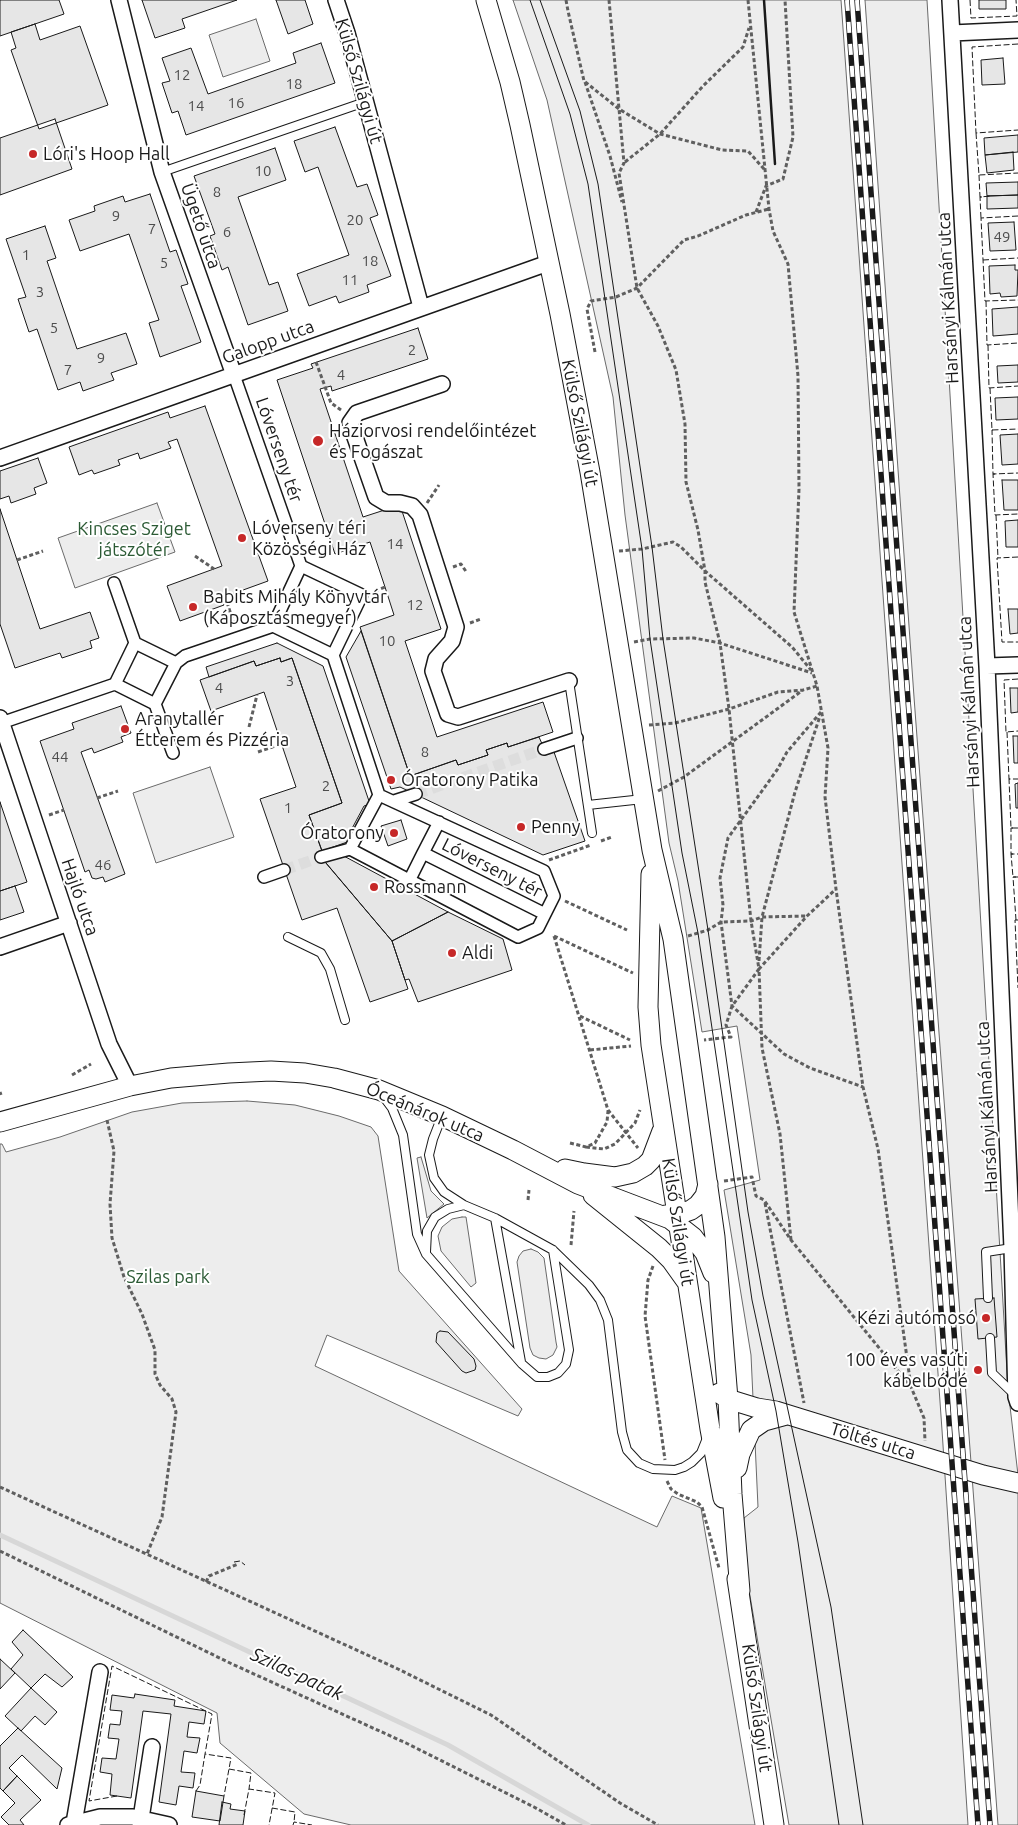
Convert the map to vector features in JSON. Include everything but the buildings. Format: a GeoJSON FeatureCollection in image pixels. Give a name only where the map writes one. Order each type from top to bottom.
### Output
{"type":"FeatureCollection","features":[{"type":"Feature","properties":{"kind":"street","name":"Ügető utca"},"geometry":{"type":"LineString","coordinates":[[119,0],[162,172],[234,375]]}},
{"type":"Feature","properties":{"kind":"street","name":"Külső Szilágyi út"},"geometry":{"type":"LineString","coordinates":[[336,0],[347,33],[421,307]]}},
{"type":"Feature","properties":{"kind":"street","name":"Külső Szilágyi út"},"geometry":{"type":"LineString","coordinates":[[486,0],[510,82],[590,472],[643,799],[652,850],[673,939],[713,1183],[728,1399],[732,1494],[740,1591]]}},
{"type":"Feature","properties":{"kind":"street","name":"Harsányi Kálmán utca"},"geometry":{"type":"LineString","coordinates":[[950,0],[987,666],[1017,1400]]}},
{"type":"Feature","properties":{"kind":"street"},"geometry":{"type":"LineString","coordinates":[[952,33],[1018,30]]}},
{"type":"Feature","properties":{"kind":"street","name":"Galopp utca"},"geometry":{"type":"LineString","coordinates":[[0,458],[548,263]]}},
{"type":"Feature","properties":{"kind":"street","name":"Lóverseny tér"},"geometry":{"type":"LineString","coordinates":[[234,375],[301,566]]}},
{"type":"Feature","properties":{"kind":"street"},"geometry":{"type":"LineString","coordinates":[[442,384],[357,413],[350,423],[376,497],[386,503],[400,503],[412,506],[420,514],[456,627],[452,641],[436,659],[433,670],[448,714],[458,717],[569,681]]}},
{"type":"Feature","properties":{"kind":"street"},"geometry":{"type":"LineString","coordinates":[[272,626],[301,566],[362,595],[333,655],[379,795],[350,849],[321,857]]}},
{"type":"Feature","properties":{"kind":"street"},"geometry":{"type":"LineString","coordinates":[[114,583],[135,643],[176,663]]}},
{"type":"Feature","properties":{"kind":"street"},"geometry":{"type":"LineString","coordinates":[[156,704],[176,663],[185,656],[272,626],[333,655]]}},
{"type":"Feature","properties":{"kind":"street"},"geometry":{"type":"LineString","coordinates":[[115,684],[135,643]]}},
{"type":"Feature","properties":{"kind":"street"},"geometry":{"type":"LineString","coordinates":[[987,666],[1018,664]]}},
{"type":"Feature","properties":{"kind":"street"},"geometry":{"type":"LineString","coordinates":[[0,721],[115,684],[156,704],[173,753]]}},
{"type":"Feature","properties":{"kind":"street","name":"Hajló utca"},"geometry":{"type":"LineString","coordinates":[[0,721],[109,1044],[130,1086]]}},
{"type":"Feature","properties":{"kind":"street"},"geometry":{"type":"LineString","coordinates":[[544,749],[577,738]]}},
{"type":"Feature","properties":{"kind":"street"},"geometry":{"type":"LineString","coordinates":[[394,801],[416,794]]}},
{"type":"Feature","properties":{"kind":"street","name":"Lóverseny tér"},"geometry":{"type":"LineString","coordinates":[[350,849],[518,937],[538,928],[554,896],[544,871],[379,795]]}},
{"type":"Feature","properties":{"kind":"street","name":"Lóverseny tér"},"geometry":{"type":"LineString","coordinates":[[409,881],[439,822]]}},
{"type":"Feature","properties":{"kind":"street","name":"Külső Szilágyi út"},"geometry":{"type":"LineString","coordinates":[[652,850],[648,1007],[672,1218],[689,1284],[710,1429],[740,1591],[774,1825]]}},
{"type":"Feature","properties":{"kind":"street","name":"Lóverseny tér"},"geometry":{"type":"LineString","coordinates":[[424,853],[545,914]]}},
{"type":"Feature","properties":{"kind":"street"},"geometry":{"type":"LineString","coordinates":[[264,877],[284,870]]}},
{"type":"Feature","properties":{"kind":"street"},"geometry":{"type":"LineString","coordinates":[[0,947],[69,923]]}},
{"type":"Feature","properties":{"kind":"street","name":"Óceánárok utca"},"geometry":{"type":"LineString","coordinates":[[0,1122],[130,1086],[171,1078],[271,1071],[334,1078],[379,1090],[442,1116],[578,1184],[672,1218]]}},
{"type":"Feature","properties":{"kind":"street"},"geometry":{"type":"LineString","coordinates":[[538,1163],[584,1174],[624,1176],[645,1166],[651,1160],[663,1127]]}},
{"type":"Feature","properties":{"kind":"street"},"geometry":{"type":"LineString","coordinates":[[713,1183],[698,1205],[672,1218],[693,1236],[705,1253],[720,1289]]}},
{"type":"Feature","properties":{"kind":"street"},"geometry":{"type":"LineString","coordinates":[[578,1184],[659,1248],[671,1260],[689,1284]]}},
{"type":"Feature","properties":{"kind":"street"},"geometry":{"type":"LineString","coordinates":[[700,1359],[719,1392],[728,1399]]}},
{"type":"Feature","properties":{"kind":"street"},"geometry":{"type":"LineString","coordinates":[[725,1369],[735,1384],[749,1398],[790,1411]]}},
{"type":"Feature","properties":{"kind":"street","name":"Töltés utca"},"geometry":{"type":"LineString","coordinates":[[728,1399],[757,1408],[790,1411],[983,1475],[1018,1483]]}},
{"type":"Feature","properties":{"kind":"street"},"geometry":{"type":"LineString","coordinates":[[732,1494],[740,1454],[751,1430],[764,1421],[790,1411]]}},
{"type":"Feature","properties":{"kind":"street"},"geometry":{"type":"LineString","coordinates":[[100,1672],[71,1824],[100,1818],[169,1825]]}},
{"type":"Feature","properties":{"kind":"street"},"geometry":{"type":"LineString","coordinates":[[141,1821],[152,1747]]}},
{"type":"Feature","properties":{"kind":"lane"},"geometry":{"type":"LineString","coordinates":[[162,172],[365,102]]}},
{"type":"Feature","properties":{"kind":"lane"},"geometry":{"type":"LineString","coordinates":[[569,681],[592,833]]}},
{"type":"Feature","properties":{"kind":"lane"},"geometry":{"type":"LineString","coordinates":[[588,805],[643,799]]}},
{"type":"Feature","properties":{"kind":"lane"},"geometry":{"type":"LineString","coordinates":[[288,938],[321,952],[330,969],[345,1020]]}},
{"type":"Feature","properties":{"kind":"lane"},"geometry":{"type":"LineString","coordinates":[[379,1090],[392,1108],[403,1135],[417,1234],[426,1254],[522,1364],[537,1377],[548,1377],[558,1373],[566,1364],[569,1350],[553,1250]]}},
{"type":"Feature","properties":{"kind":"lane"},"geometry":{"type":"LineString","coordinates":[[442,1116],[433,1139],[430,1161],[434,1178],[444,1192],[464,1205],[495,1218],[553,1250],[589,1285],[600,1300],[608,1320],[622,1432],[627,1450],[639,1463],[653,1469],[666,1470],[684,1467],[701,1453],[710,1429]]}},
{"type":"Feature","properties":{"kind":"lane"},"geometry":{"type":"LineString","coordinates":[[426,1254],[427,1231],[435,1217],[448,1209],[464,1205]]}},
{"type":"Feature","properties":{"kind":"lane"},"geometry":{"type":"LineString","coordinates":[[495,1218],[522,1364]]}},
{"type":"Feature","properties":{"kind":"lane"},"geometry":{"type":"LineString","coordinates":[[988,1298],[986,1252],[1012,1248]]}},
{"type":"Feature","properties":{"kind":"lane"},"geometry":{"type":"LineString","coordinates":[[990,1338],[992,1373],[1017,1400]]}},
{"type":"Feature","properties":{"kind":"path"},"geometry":{"type":"LineString","coordinates":[[566,0],[584,81],[610,156],[628,222]]}},
{"type":"Feature","properties":{"kind":"path"},"geometry":{"type":"LineString","coordinates":[[609,0],[624,163]]}},
{"type":"Feature","properties":{"kind":"path"},"geometry":{"type":"LineString","coordinates":[[748,0],[766,186],[773,232],[788,264],[798,376],[799,489],[794,612],[817,686],[828,748],[825,797],[863,1088],[878,1149],[911,1387],[924,1418],[926,1444]]}},
{"type":"Feature","properties":{"kind":"path"},"geometry":{"type":"LineString","coordinates":[[756,212],[766,186],[783,179],[793,137],[785,0]]}},
{"type":"Feature","properties":{"kind":"path"},"geometry":{"type":"LineString","coordinates":[[750,25],[743,47],[703,86],[660,134],[624,163],[619,172],[637,288],[658,326],[676,370],[685,424],[686,482],[698,530],[705,582],[720,643],[733,740],[751,921],[759,969]]}},
{"type":"Feature","properties":{"kind":"path"},"geometry":{"type":"LineString","coordinates":[[584,81],[619,109],[660,134],[722,150],[748,152],[764,170]]}},
{"type":"Feature","properties":{"kind":"path"},"geometry":{"type":"LineString","coordinates":[[595,352],[587,309],[591,301],[616,297],[637,288],[684,240],[769,208]]}},
{"type":"Feature","properties":{"kind":"path"},"geometry":{"type":"LineString","coordinates":[[311,347],[331,403],[354,418]]}},
{"type":"Feature","properties":{"kind":"path"},"geometry":{"type":"LineString","coordinates":[[602,552],[642,548],[673,542],[681,547],[705,571],[792,647],[813,673]]}},
{"type":"Feature","properties":{"kind":"path"},"geometry":{"type":"LineString","coordinates":[[17,560],[43,551]]}},
{"type":"Feature","properties":{"kind":"path"},"geometry":{"type":"LineString","coordinates":[[195,556],[214,569]]}},
{"type":"Feature","properties":{"kind":"path"},"geometry":{"type":"LineString","coordinates":[[617,645],[650,639],[694,638],[720,643],[813,673]]}},
{"type":"Feature","properties":{"kind":"path"},"geometry":{"type":"LineString","coordinates":[[631,726],[675,723],[729,709],[778,692],[803,690],[817,686]]}},
{"type":"Feature","properties":{"kind":"path"},"geometry":{"type":"LineString","coordinates":[[643,799],[684,777],[803,690]]}},
{"type":"Feature","properties":{"kind":"path"},"geometry":{"type":"LineString","coordinates":[[249,727],[257,695]]}},
{"type":"Feature","properties":{"kind":"path"},"geometry":{"type":"LineString","coordinates":[[822,712],[787,752],[777,770],[728,838],[720,878],[723,905],[720,922],[732,1006],[784,1054],[810,1068],[863,1088]]}},
{"type":"Feature","properties":{"kind":"path"},"geometry":{"type":"LineString","coordinates":[[791,1240],[780,1134],[762,1048],[759,969],[762,917],[795,792],[822,712]]}},
{"type":"Feature","properties":{"kind":"path"},"geometry":{"type":"LineString","coordinates":[[258,752],[281,744]]}},
{"type":"Feature","properties":{"kind":"path"},"geometry":{"type":"LineString","coordinates":[[98,798],[118,791]]}},
{"type":"Feature","properties":{"kind":"path"},"geometry":{"type":"LineString","coordinates":[[532,866],[612,837]]}},
{"type":"Feature","properties":{"kind":"path"},"geometry":{"type":"LineString","coordinates":[[698,1040],[731,1037],[726,1025],[732,1006],[759,969],[806,916],[836,889]]}},
{"type":"Feature","properties":{"kind":"path"},"geometry":{"type":"LineString","coordinates":[[554,896],[627,930]]}},
{"type":"Feature","properties":{"kind":"path"},"geometry":{"type":"LineString","coordinates":[[673,939],[708,930],[720,922],[751,921],[762,917],[806,916]]}},
{"type":"Feature","properties":{"kind":"path"},"geometry":{"type":"LineString","coordinates":[[538,928],[633,973]]}},
{"type":"Feature","properties":{"kind":"path"},"geometry":{"type":"LineString","coordinates":[[554,936],[608,1110],[607,1122],[601,1134],[594,1143],[586,1147]]}},
{"type":"Feature","properties":{"kind":"path"},"geometry":{"type":"LineString","coordinates":[[579,1016],[630,1040]]}},
{"type":"Feature","properties":{"kind":"path"},"geometry":{"type":"LineString","coordinates":[[590,1050],[631,1046]]}},
{"type":"Feature","properties":{"kind":"path"},"geometry":{"type":"LineString","coordinates":[[72,1075],[91,1064]]}},
{"type":"Feature","properties":{"kind":"path"},"geometry":{"type":"LineString","coordinates":[[608,1110],[643,1155]]}},
{"type":"Feature","properties":{"kind":"path"},"geometry":{"type":"LineString","coordinates":[[570,1143],[604,1149],[615,1144],[635,1123],[640,1110]]}},
{"type":"Feature","properties":{"kind":"path"},"geometry":{"type":"LineString","coordinates":[[107,1120],[114,1151],[110,1204],[112,1238],[124,1277],[142,1314],[155,1350],[155,1374],[160,1385],[172,1399],[176,1412],[162,1518],[147,1554]]}},
{"type":"Feature","properties":{"kind":"path"},"geometry":{"type":"LineString","coordinates":[[713,1183],[752,1177],[756,1196],[764,1200],[791,1240],[911,1387]]}},
{"type":"Feature","properties":{"kind":"path"},"geometry":{"type":"LineString","coordinates":[[528,1200],[529,1190]]}},
{"type":"Feature","properties":{"kind":"path"},"geometry":{"type":"LineString","coordinates":[[764,1200],[790,1411]]}},
{"type":"Feature","properties":{"kind":"path"},"geometry":{"type":"LineString","coordinates":[[570,1245],[574,1211]]}},
{"type":"Feature","properties":{"kind":"path"},"geometry":{"type":"LineString","coordinates":[[659,1248],[648,1280],[645,1316],[666,1470]]}},
{"type":"Feature","properties":{"kind":"path"},"geometry":{"type":"LineString","coordinates":[[0,1487],[398,1669],[491,1714],[620,1803],[658,1825]]}},
{"type":"Feature","properties":{"kind":"path"},"geometry":{"type":"LineString","coordinates":[[0,1551],[232,1664],[406,1743],[566,1825]]}},
{"type":"Feature","properties":{"kind":"path"},"geometry":{"type":"LineString","coordinates":[[206,1582],[209,1576],[238,1564]]}},
{"type":"Feature","properties":{"kind":"green space"},"geometry":{"type":"Polygon","coordinates":[[[513,0],[841,0],[968,1825],[789,1825],[741,1543],[744,1518],[758,1507],[751,1355],[724,1190],[760,1180],[737,1026],[702,1032],[678,881],[669,843],[625,515],[613,397],[547,100],[513,0]]]}},
{"type":"Feature","properties":{"kind":"green space"},"geometry":{"type":"Polygon","coordinates":[[[865,0],[927,0],[1008,1389],[1018,1475],[1018,1825],[998,1825],[914,697],[865,0]]]}},
{"type":"Feature","properties":{"kind":"green space"},"geometry":{"type":"Polygon","coordinates":[[[256,19],[270,61],[223,77],[209,35],[256,19]]]}},
{"type":"Feature","properties":{"kind":"green space","name":"Kincses Sziget játszótér"},"geometry":{"type":"Polygon","coordinates":[[[157,503],[175,552],[75,588],[58,538],[157,503]]]}},
{"type":"Feature","properties":{"kind":"green space"},"geometry":{"type":"Polygon","coordinates":[[[210,767],[234,837],[156,863],[133,793],[210,767]]]}},
{"type":"Feature","properties":{"kind":"green space","name":"Szilas park"},"geometry":{"type":"Polygon","coordinates":[[[247,1101],[295,1105],[339,1116],[371,1127],[378,1136],[399,1271],[522,1409],[518,1416],[327,1335],[315,1366],[657,1527],[672,1496],[701,1508],[755,1825],[351,1825],[304,1814],[220,1743],[217,1713],[0,1603],[0,1144],[2,1144],[6,1152],[60,1137],[132,1112],[182,1103],[247,1101]]]}},
{"type":"Feature","properties":{"kind":"green space"},"geometry":{"type":"Polygon","coordinates":[[[421,1157],[431,1191],[444,1204],[427,1218],[417,1158],[421,1157]]]}},
{"type":"Feature","properties":{"kind":"green space"},"geometry":{"type":"Polygon","coordinates":[[[466,1217],[476,1283],[471,1287],[441,1251],[438,1236],[442,1227],[452,1219],[466,1217]]]}},
{"type":"Feature","properties":{"kind":"green space"},"geometry":{"type":"Polygon","coordinates":[[[531,1249],[538,1252],[544,1258],[557,1347],[553,1355],[546,1359],[533,1355],[530,1348],[517,1262],[523,1251],[531,1249]]]}},
{"type":"Feature","properties":{"kind":"waterway","name":"Szilas-patak"},"geometry":{"type":"LineString","coordinates":[[0,1535],[448,1745],[588,1825]]}},
{"type":"Feature","properties":{"kind":"tunnel"},"geometry":{"type":"LineString","coordinates":[[416,794],[544,749]]}},
{"type":"Feature","properties":{"kind":"tunnel"},"geometry":{"type":"LineString","coordinates":[[284,870],[321,857]]}},
{"type":"Feature","properties":{"kind":"tram line"},"geometry":{"type":"LineString","coordinates":[[530,0],[570,114],[588,184],[642,549],[650,639],[682,853],[698,933],[752,1300],[776,1411],[798,1542],[839,1825]]}},
{"type":"Feature","properties":{"kind":"tram line"},"geometry":{"type":"LineString","coordinates":[[540,0],[580,111],[598,184],[748,1212],[763,1296],[831,1607],[863,1825]]}},
{"type":"Feature","properties":{"kind":"railway"},"geometry":{"type":"LineString","coordinates":[[847,0],[978,1825]]}},
{"type":"Feature","properties":{"kind":"railway"},"geometry":{"type":"LineString","coordinates":[[857,0],[990,1825]]}},
{"type":"Feature","properties":{"kind":"fence"},"geometry":{"type":"LineString","coordinates":[[970,0],[971,18],[1017,16],[1016,0]]}},
{"type":"Feature","properties":{"kind":"fence"},"geometry":{"type":"LineString","coordinates":[[1018,44],[972,47],[976,133],[1018,130]]}},
{"type":"Feature","properties":{"kind":"fence"},"geometry":{"type":"LineString","coordinates":[[976,133],[979,175],[1018,173]]}},
{"type":"Feature","properties":{"kind":"fence"},"geometry":{"type":"LineString","coordinates":[[979,175],[980,197],[991,196]]}},
{"type":"Feature","properties":{"kind":"fence"},"geometry":{"type":"LineString","coordinates":[[982,197],[980,197],[981,218],[983,217]]}},
{"type":"Feature","properties":{"kind":"fence"},"geometry":{"type":"LineString","coordinates":[[1018,216],[981,218],[985,301],[1018,300]]}},
{"type":"Feature","properties":{"kind":"fence"},"geometry":{"type":"LineString","coordinates":[[983,260],[1018,258]]}},
{"type":"Feature","properties":{"kind":"fence"},"geometry":{"type":"LineString","coordinates":[[986,301],[987,345],[1018,343]]}},
{"type":"Feature","properties":{"kind":"fence"},"geometry":{"type":"LineString","coordinates":[[988,345],[989,388],[1018,386]]}},
{"type":"Feature","properties":{"kind":"fence"},"geometry":{"type":"LineString","coordinates":[[990,388],[992,430],[1018,429]]}},
{"type":"Feature","properties":{"kind":"fence"},"geometry":{"type":"LineString","coordinates":[[993,430],[993,474],[1018,473]]}},
{"type":"Feature","properties":{"kind":"fence"},"geometry":{"type":"LineString","coordinates":[[995,474],[993,474],[995,515],[1018,514]]}},
{"type":"Feature","properties":{"kind":"fence"},"geometry":{"type":"LineString","coordinates":[[996,515],[998,558]]}},
{"type":"Feature","properties":{"kind":"fence"},"geometry":{"type":"LineString","coordinates":[[1018,557],[997,558],[1002,642],[1018,642]]}},
{"type":"Feature","properties":{"kind":"fence"},"geometry":{"type":"LineString","coordinates":[[1018,679],[1004,680],[1006,732],[1018,731]]}},
{"type":"Feature","properties":{"kind":"fence"},"geometry":{"type":"LineString","coordinates":[[1007,732],[1009,779],[1018,779]]}},
{"type":"Feature","properties":{"kind":"fence"},"geometry":{"type":"LineString","coordinates":[[1010,779],[1011,828],[1018,828]]}},
{"type":"Feature","properties":{"kind":"fence"},"geometry":{"type":"LineString","coordinates":[[1013,828],[1011,828],[1011,854],[1018,854]]}},
{"type":"Feature","properties":{"kind":"fence"},"geometry":{"type":"LineString","coordinates":[[1013,854],[1011,854],[1013,877],[1016,877]]}},
{"type":"Feature","properties":{"kind":"fence"},"geometry":{"type":"LineString","coordinates":[[1016,920],[1013,877],[1018,877]]}},
{"type":"Feature","properties":{"kind":"fence"},"geometry":{"type":"LineString","coordinates":[[1018,920],[1015,920],[1018,988]]}},
{"type":"Feature","properties":{"kind":"fence"},"geometry":{"type":"LineString","coordinates":[[234,1562],[240,1561],[245,1565]]}},
{"type":"Feature","properties":{"kind":"fence"},"geometry":{"type":"LineString","coordinates":[[117,1796],[89,1801],[112,1666],[212,1714],[205,1754]]}},
{"type":"Feature","properties":{"kind":"fence"},"geometry":{"type":"LineString","coordinates":[[196,1791],[200,1785],[205,1754],[231,1758],[224,1796]]}},
{"type":"Feature","properties":{"kind":"fence"},"geometry":{"type":"LineString","coordinates":[[229,1769],[251,1773],[249,1789]]}},
{"type":"Feature","properties":{"kind":"fence"},"geometry":{"type":"LineString","coordinates":[[244,1815],[249,1789],[275,1793],[269,1825]]}},
{"type":"Feature","properties":{"kind":"fence"},"geometry":{"type":"LineString","coordinates":[[272,1808],[295,1812],[294,1822]]}},
{"type":"Feature","properties":{"kind":"fence"},"geometry":{"type":"LineString","coordinates":[[293,1825],[294,1822],[312,1825]]}},
{"type":"Feature","properties":{"kind":"wall"},"geometry":{"type":"LineString","coordinates":[[764,0],[775,164]]}},
{"type":"Feature","properties":{"kind":"place","name":"Lóri's Hoop Hall"},"geometry":{"type":"Point","coordinates":[33,154]}},
{"type":"Feature","properties":{"kind":"place","name":"Háziorvosi rendelőintézet és Fogászat"},"geometry":{"type":"Point","coordinates":[318,441]}},
{"type":"Feature","properties":{"kind":"place","name":"Lóverseny téri Közösségi Ház"},"geometry":{"type":"Point","coordinates":[242,538]}},
{"type":"Feature","properties":{"kind":"place","name":"Babits Mihály Könyvtár (Káposztásmegyer)"},"geometry":{"type":"Point","coordinates":[193,607]}},
{"type":"Feature","properties":{"kind":"place","name":"Aranytallér Étterem és Pizzéria"},"geometry":{"type":"Point","coordinates":[125,729]}},
{"type":"Feature","properties":{"kind":"place","name":"Óratorony Patika"},"geometry":{"type":"Point","coordinates":[391,780]}},
{"type":"Feature","properties":{"kind":"place","name":"Penny"},"geometry":{"type":"Point","coordinates":[521,827]}},
{"type":"Feature","properties":{"kind":"place","name":"Óratorony"},"geometry":{"type":"Point","coordinates":[394,833]}},
{"type":"Feature","properties":{"kind":"place","name":"Rossmann"},"geometry":{"type":"Point","coordinates":[374,887]}},
{"type":"Feature","properties":{"kind":"place","name":"Aldi"},"geometry":{"type":"Point","coordinates":[452,953]}},
{"type":"Feature","properties":{"kind":"place","name":"Kézi autómosó"},"geometry":{"type":"Point","coordinates":[986,1318]}},
{"type":"Feature","properties":{"kind":"place","name":"100 éves vasúti kábelbódé"},"geometry":{"type":"Point","coordinates":[978,1370]}}]}
